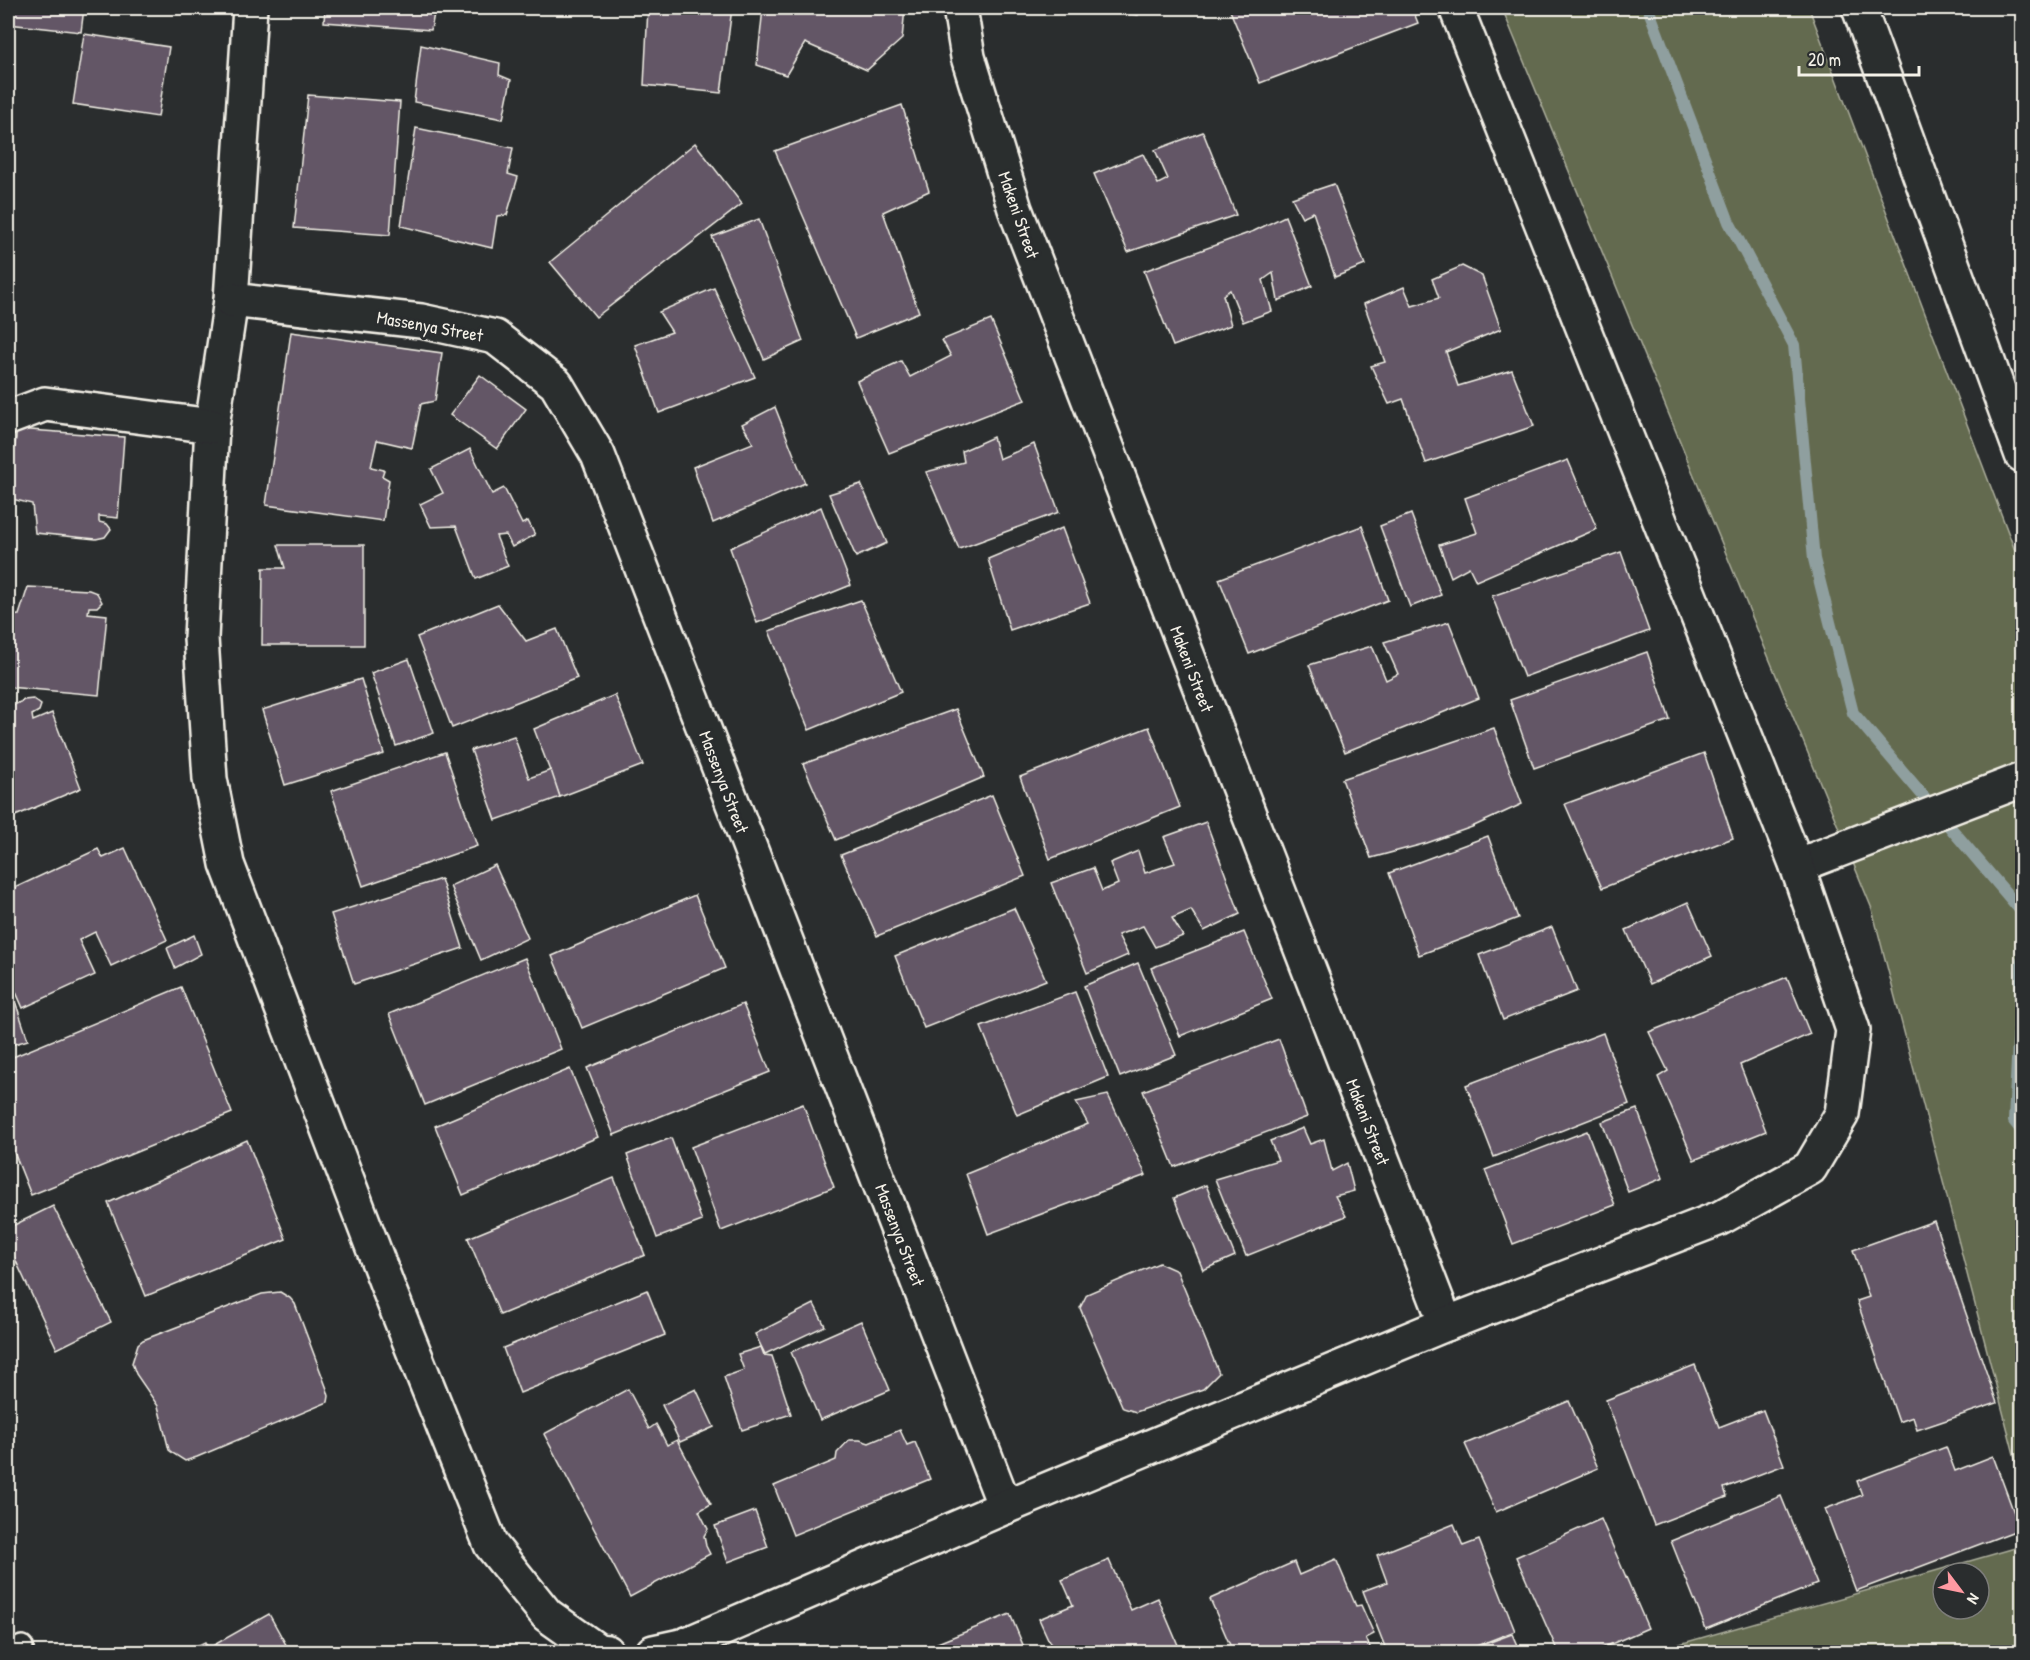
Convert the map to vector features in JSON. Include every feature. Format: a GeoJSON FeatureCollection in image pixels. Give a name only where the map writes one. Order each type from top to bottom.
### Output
{"type":"FeatureCollection","features":[{"type":"Feature","properties":{"kind":"street"},"geometry":{"type":"LineString","coordinates":[[250,8],[231,300],[212,426],[201,638],[210,779],[227,864],[389,1290],[491,1545],[547,1615],[598,1651],[607,1653]]}},
{"type":"Feature","properties":{"kind":"street","name":"Makeni Street"},"geometry":{"type":"LineString","coordinates":[[960,8],[968,57],[1015,209],[1446,1324]]}},
{"type":"Feature","properties":{"kind":"street"},"geometry":{"type":"LineString","coordinates":[[654,1653],[685,1645],[1005,1507],[1446,1324],[1720,1218],[1810,1168],[1842,1114],[1853,1030],[1797,866],[1456,8]]}},
{"type":"Feature","properties":{"kind":"street"},"geometry":{"type":"LineString","coordinates":[[1859,8],[2022,455]]}},
{"type":"Feature","properties":{"kind":"street","name":"Massenya Street"},"geometry":{"type":"LineString","coordinates":[[231,300],[421,321],[495,337],[556,384],[598,455],[1005,1507]]}},
{"type":"Feature","properties":{"kind":"street"},"geometry":{"type":"LineString","coordinates":[[8,418],[45,404],[212,426]]}},
{"type":"Feature","properties":{"kind":"street"},"geometry":{"type":"LineString","coordinates":[[1797,866],[2022,780]]}},
{"type":"Feature","properties":{"kind":"green space"},"geometry":{"type":"Polygon","coordinates":[[[1502,8],[1809,8],[2022,569],[2022,1485],[1872,909],[1502,8]]]}},
{"type":"Feature","properties":{"kind":"green space"},"geometry":{"type":"Polygon","coordinates":[[[2022,1546],[2022,1652],[1652,1652],[1931,1572],[1931,1621],[1991,1621],[1991,1561],[1970,1561],[2022,1546]]]}},
{"type":"Feature","properties":{"kind":"building"},"geometry":{"type":"Polygon","coordinates":[[[8,8],[84,8],[81,32],[8,24],[8,8]]]}},
{"type":"Feature","properties":{"kind":"building"},"geometry":{"type":"Polygon","coordinates":[[[325,8],[435,8],[431,30],[324,22],[325,8]]]}},
{"type":"Feature","properties":{"kind":"building"},"geometry":{"type":"Polygon","coordinates":[[[648,8],[732,8],[721,93],[644,85],[648,8]]]}},
{"type":"Feature","properties":{"kind":"building"},"geometry":{"type":"Polygon","coordinates":[[[763,8],[905,8],[902,39],[867,70],[805,43],[786,75],[757,65],[763,8]]]}},
{"type":"Feature","properties":{"kind":"building"},"geometry":{"type":"Polygon","coordinates":[[[1102,8],[1138,8],[1138,15],[1101,11],[1102,8]]]}},
{"type":"Feature","properties":{"kind":"building"},"geometry":{"type":"Polygon","coordinates":[[[1229,8],[1412,8],[1418,23],[1260,83],[1229,8]]]}},
{"type":"Feature","properties":{"kind":"building"},"geometry":{"type":"Polygon","coordinates":[[[84,34],[169,47],[158,117],[73,104],[84,34]]]}},
{"type":"Feature","properties":{"kind":"building"},"geometry":{"type":"Polygon","coordinates":[[[421,45],[500,63],[499,75],[511,80],[503,119],[414,102],[421,45]]]}},
{"type":"Feature","properties":{"kind":"building"},"geometry":{"type":"Polygon","coordinates":[[[308,95],[400,102],[390,235],[294,228],[308,95]]]}},
{"type":"Feature","properties":{"kind":"building"},"geometry":{"type":"Polygon","coordinates":[[[902,105],[929,191],[883,212],[919,312],[856,338],[775,151],[902,105]]]}},
{"type":"Feature","properties":{"kind":"building"},"geometry":{"type":"Polygon","coordinates":[[[416,128],[513,148],[508,174],[518,177],[507,215],[497,216],[492,248],[401,226],[416,128]]]}},
{"type":"Feature","properties":{"kind":"building"},"geometry":{"type":"Polygon","coordinates":[[[1203,132],[1236,215],[1128,252],[1094,174],[1143,154],[1158,184],[1168,179],[1155,150],[1203,132]]]}},
{"type":"Feature","properties":{"kind":"building"},"geometry":{"type":"Polygon","coordinates":[[[695,143],[742,204],[596,317],[550,262],[695,143]]]}},
{"type":"Feature","properties":{"kind":"building"},"geometry":{"type":"Polygon","coordinates":[[[1334,184],[1365,265],[1335,277],[1313,212],[1302,217],[1292,198],[1334,184]]]}},
{"type":"Feature","properties":{"kind":"building"},"geometry":{"type":"Polygon","coordinates":[[[1285,216],[1312,286],[1278,301],[1273,273],[1263,280],[1272,311],[1243,322],[1230,290],[1223,295],[1231,325],[1173,346],[1144,271],[1254,231],[1285,216]]]}},
{"type":"Feature","properties":{"kind":"building"},"geometry":{"type":"Polygon","coordinates":[[[759,219],[803,341],[764,359],[712,237],[759,219]]]}},
{"type":"Feature","properties":{"kind":"building"},"geometry":{"type":"Polygon","coordinates":[[[1462,266],[1482,276],[1501,329],[1446,352],[1458,386],[1512,370],[1534,426],[1426,463],[1403,399],[1389,404],[1371,366],[1385,362],[1364,304],[1404,287],[1412,306],[1439,298],[1432,279],[1462,266]]]}},
{"type":"Feature","properties":{"kind":"building"},"geometry":{"type":"Polygon","coordinates":[[[714,288],[755,377],[659,413],[635,345],[672,332],[659,312],[714,288]]]}},
{"type":"Feature","properties":{"kind":"building"},"geometry":{"type":"Polygon","coordinates":[[[991,320],[1025,400],[889,453],[857,381],[901,361],[910,377],[951,356],[942,340],[991,320]]]}},
{"type":"Feature","properties":{"kind":"building"},"geometry":{"type":"Polygon","coordinates":[[[291,332],[442,353],[435,401],[421,404],[412,448],[377,440],[371,467],[384,470],[382,476],[389,480],[383,521],[266,505],[291,332]]]}},
{"type":"Feature","properties":{"kind":"building"},"geometry":{"type":"Polygon","coordinates":[[[480,375],[526,409],[497,449],[450,415],[480,375]]]}},
{"type":"Feature","properties":{"kind":"building"},"geometry":{"type":"Polygon","coordinates":[[[775,407],[805,483],[713,523],[693,467],[753,443],[742,424],[775,407]]]}},
{"type":"Feature","properties":{"kind":"building"},"geometry":{"type":"Polygon","coordinates":[[[17,429],[124,437],[118,518],[99,516],[99,522],[107,524],[111,529],[105,537],[96,539],[35,533],[32,504],[8,498],[17,429]]]}},
{"type":"Feature","properties":{"kind":"building"},"geometry":{"type":"Polygon","coordinates":[[[993,437],[999,459],[1034,444],[1059,512],[959,549],[926,472],[964,462],[962,451],[993,437]]]}},
{"type":"Feature","properties":{"kind":"building"},"geometry":{"type":"Polygon","coordinates":[[[470,449],[492,494],[504,488],[522,524],[528,521],[535,535],[512,547],[506,535],[496,536],[508,566],[476,579],[456,526],[431,527],[420,504],[443,493],[431,469],[470,449]]]}},
{"type":"Feature","properties":{"kind":"building"},"geometry":{"type":"Polygon","coordinates":[[[1568,460],[1597,529],[1476,581],[1469,567],[1451,577],[1439,545],[1477,533],[1465,498],[1568,460]]]}},
{"type":"Feature","properties":{"kind":"building"},"geometry":{"type":"Polygon","coordinates":[[[861,484],[887,543],[856,557],[829,494],[861,484]]]}},
{"type":"Feature","properties":{"kind":"building"},"geometry":{"type":"Polygon","coordinates":[[[821,507],[851,585],[757,623],[730,548],[821,507]]]}},
{"type":"Feature","properties":{"kind":"building"},"geometry":{"type":"Polygon","coordinates":[[[1411,514],[1441,595],[1410,607],[1380,526],[1411,514]]]}},
{"type":"Feature","properties":{"kind":"building"},"geometry":{"type":"Polygon","coordinates":[[[1362,526],[1388,600],[1249,654],[1219,579],[1362,526]]]}},
{"type":"Feature","properties":{"kind":"building"},"geometry":{"type":"Polygon","coordinates":[[[1062,528],[1090,603],[1010,630],[988,559],[1062,528]]]}},
{"type":"Feature","properties":{"kind":"building"},"geometry":{"type":"Polygon","coordinates":[[[278,545],[364,545],[364,645],[262,645],[263,568],[285,568],[278,545]]]}},
{"type":"Feature","properties":{"kind":"building"},"geometry":{"type":"Polygon","coordinates":[[[1621,552],[1649,631],[1524,677],[1492,596],[1621,552]]]}},
{"type":"Feature","properties":{"kind":"building"},"geometry":{"type":"Polygon","coordinates":[[[28,587],[89,590],[97,593],[102,602],[97,607],[89,607],[88,613],[107,615],[99,695],[8,687],[8,616],[19,615],[28,587]]]}},
{"type":"Feature","properties":{"kind":"building"},"geometry":{"type":"Polygon","coordinates":[[[861,600],[901,692],[809,730],[769,631],[861,600]]]}},
{"type":"Feature","properties":{"kind":"building"},"geometry":{"type":"Polygon","coordinates":[[[498,604],[526,641],[557,629],[577,678],[452,728],[417,637],[498,604]]]}},
{"type":"Feature","properties":{"kind":"building"},"geometry":{"type":"Polygon","coordinates":[[[1449,622],[1479,698],[1345,752],[1309,665],[1372,646],[1386,680],[1398,674],[1384,642],[1449,622]]]}},
{"type":"Feature","properties":{"kind":"building"},"geometry":{"type":"Polygon","coordinates":[[[1647,652],[1670,720],[1534,768],[1510,700],[1647,652]]]}},
{"type":"Feature","properties":{"kind":"building"},"geometry":{"type":"Polygon","coordinates":[[[409,659],[434,733],[396,746],[371,673],[409,659]]]}},
{"type":"Feature","properties":{"kind":"building"},"geometry":{"type":"Polygon","coordinates":[[[361,679],[384,754],[285,785],[262,710],[361,679]]]}},
{"type":"Feature","properties":{"kind":"building"},"geometry":{"type":"Polygon","coordinates":[[[615,695],[643,765],[560,797],[534,729],[615,695]]]}},
{"type":"Feature","properties":{"kind":"building"},"geometry":{"type":"Polygon","coordinates":[[[33,699],[41,705],[39,711],[32,715],[33,721],[52,713],[81,788],[8,819],[8,708],[24,700],[33,699]]]}},
{"type":"Feature","properties":{"kind":"building"},"geometry":{"type":"Polygon","coordinates":[[[956,709],[984,777],[836,840],[803,764],[956,709]]]}},
{"type":"Feature","properties":{"kind":"building"},"geometry":{"type":"Polygon","coordinates":[[[1149,727],[1180,807],[1050,859],[1020,777],[1149,727]]]}},
{"type":"Feature","properties":{"kind":"building"},"geometry":{"type":"Polygon","coordinates":[[[1494,728],[1522,804],[1472,827],[1427,843],[1371,858],[1342,779],[1494,728]]]}},
{"type":"Feature","properties":{"kind":"building"},"geometry":{"type":"Polygon","coordinates":[[[514,736],[529,778],[551,770],[560,797],[496,820],[471,750],[514,736]]]}},
{"type":"Feature","properties":{"kind":"building"},"geometry":{"type":"Polygon","coordinates":[[[445,752],[477,846],[363,886],[331,791],[445,752]]]}},
{"type":"Feature","properties":{"kind":"building"},"geometry":{"type":"Polygon","coordinates":[[[1704,753],[1733,838],[1602,888],[1565,804],[1704,753]]]}},
{"type":"Feature","properties":{"kind":"building"},"geometry":{"type":"Polygon","coordinates":[[[992,795],[1025,876],[877,936],[841,855],[992,795]]]}},
{"type":"Feature","properties":{"kind":"building"},"geometry":{"type":"Polygon","coordinates":[[[1206,822],[1240,914],[1204,931],[1191,910],[1172,918],[1183,936],[1155,947],[1143,926],[1118,935],[1128,955],[1087,973],[1051,883],[1093,868],[1102,891],[1118,884],[1110,863],[1138,851],[1145,873],[1175,863],[1164,837],[1206,822]]]}},
{"type":"Feature","properties":{"kind":"building"},"geometry":{"type":"Polygon","coordinates":[[[1488,836],[1518,918],[1419,955],[1389,873],[1488,836]]]}},
{"type":"Feature","properties":{"kind":"building"},"geometry":{"type":"Polygon","coordinates":[[[125,848],[167,940],[111,966],[95,932],[79,940],[95,975],[23,1008],[8,974],[8,891],[98,849],[103,858],[125,848]]]}},
{"type":"Feature","properties":{"kind":"building"},"geometry":{"type":"Polygon","coordinates":[[[495,865],[528,938],[481,960],[450,886],[495,865]]]}},
{"type":"Feature","properties":{"kind":"building"},"geometry":{"type":"Polygon","coordinates":[[[441,879],[463,948],[354,984],[331,914],[441,879]]]}},
{"type":"Feature","properties":{"kind":"building"},"geometry":{"type":"Polygon","coordinates":[[[695,895],[725,968],[582,1028],[552,956],[695,895]]]}},
{"type":"Feature","properties":{"kind":"building"},"geometry":{"type":"Polygon","coordinates":[[[1688,902],[1712,956],[1650,984],[1626,930],[1688,902]]]}},
{"type":"Feature","properties":{"kind":"building"},"geometry":{"type":"Polygon","coordinates":[[[1014,908],[1046,980],[924,1028],[895,956],[1014,908]]]}},
{"type":"Feature","properties":{"kind":"building"},"geometry":{"type":"Polygon","coordinates":[[[1552,927],[1577,991],[1503,1020],[1479,955],[1552,927]]]}},
{"type":"Feature","properties":{"kind":"building"},"geometry":{"type":"Polygon","coordinates":[[[1244,932],[1272,999],[1180,1036],[1151,968],[1244,932]]]}},
{"type":"Feature","properties":{"kind":"building"},"geometry":{"type":"Polygon","coordinates":[[[194,935],[201,954],[175,968],[167,948],[194,935]]]}},
{"type":"Feature","properties":{"kind":"building"},"geometry":{"type":"Polygon","coordinates":[[[525,958],[561,1049],[425,1105],[389,1014],[525,958]]]}},
{"type":"Feature","properties":{"kind":"building"},"geometry":{"type":"Polygon","coordinates":[[[1138,963],[1176,1055],[1120,1077],[1084,986],[1138,963]]]}},
{"type":"Feature","properties":{"kind":"building"},"geometry":{"type":"Polygon","coordinates":[[[1787,977],[1810,1034],[1740,1065],[1766,1131],[1694,1160],[1658,1077],[1668,1071],[1649,1032],[1787,977]]]}},
{"type":"Feature","properties":{"kind":"building"},"geometry":{"type":"Polygon","coordinates":[[[8,983],[28,1040],[8,1046],[8,983]]]}},
{"type":"Feature","properties":{"kind":"building"},"geometry":{"type":"Polygon","coordinates":[[[181,987],[232,1113],[31,1195],[8,1137],[8,1059],[181,987]]]}},
{"type":"Feature","properties":{"kind":"building"},"geometry":{"type":"Polygon","coordinates":[[[1075,992],[1108,1077],[1017,1115],[981,1027],[1075,992]]]}},
{"type":"Feature","properties":{"kind":"building"},"geometry":{"type":"Polygon","coordinates":[[[743,1004],[770,1072],[614,1135],[587,1068],[743,1004]]]}},
{"type":"Feature","properties":{"kind":"building"},"geometry":{"type":"Polygon","coordinates":[[[1603,1033],[1629,1104],[1494,1157],[1466,1085],[1603,1033]]]}},
{"type":"Feature","properties":{"kind":"building"},"geometry":{"type":"Polygon","coordinates":[[[1279,1039],[1307,1117],[1174,1167],[1143,1091],[1279,1039]]]}},
{"type":"Feature","properties":{"kind":"building"},"geometry":{"type":"Polygon","coordinates":[[[570,1069],[598,1137],[463,1195],[435,1126],[570,1069]]]}},
{"type":"Feature","properties":{"kind":"building"},"geometry":{"type":"Polygon","coordinates":[[[1108,1095],[1146,1175],[988,1234],[966,1174],[1088,1124],[1076,1102],[1108,1095]]]}},
{"type":"Feature","properties":{"kind":"building"},"geometry":{"type":"Polygon","coordinates":[[[803,1104],[834,1187],[721,1231],[691,1147],[803,1104]]]}},
{"type":"Feature","properties":{"kind":"building"},"geometry":{"type":"Polygon","coordinates":[[[1637,1109],[1663,1178],[1628,1192],[1602,1122],[1637,1109]]]}},
{"type":"Feature","properties":{"kind":"building"},"geometry":{"type":"Polygon","coordinates":[[[1303,1128],[1310,1144],[1324,1139],[1332,1171],[1347,1163],[1354,1191],[1335,1196],[1346,1216],[1246,1256],[1215,1179],[1278,1160],[1270,1141],[1303,1128]]]}},
{"type":"Feature","properties":{"kind":"building"},"geometry":{"type":"Polygon","coordinates":[[[1587,1131],[1615,1205],[1513,1244],[1485,1170],[1587,1131]]]}},
{"type":"Feature","properties":{"kind":"building"},"geometry":{"type":"Polygon","coordinates":[[[671,1138],[702,1221],[657,1238],[627,1155],[671,1138]]]}},
{"type":"Feature","properties":{"kind":"building"},"geometry":{"type":"Polygon","coordinates":[[[247,1140],[286,1239],[146,1296],[108,1203],[247,1140]]]}},
{"type":"Feature","properties":{"kind":"building"},"geometry":{"type":"Polygon","coordinates":[[[614,1178],[645,1255],[500,1315],[468,1238],[614,1178]]]}},
{"type":"Feature","properties":{"kind":"building"},"geometry":{"type":"Polygon","coordinates":[[[1206,1185],[1235,1256],[1203,1270],[1174,1198],[1206,1185]]]}},
{"type":"Feature","properties":{"kind":"building"},"geometry":{"type":"Polygon","coordinates":[[[53,1206],[111,1322],[57,1349],[8,1244],[8,1228],[53,1206]]]}},
{"type":"Feature","properties":{"kind":"building"},"geometry":{"type":"Polygon","coordinates":[[[1934,1221],[1997,1403],[1917,1430],[1913,1417],[1899,1422],[1857,1301],[1869,1297],[1853,1250],[1934,1221]]]}},
{"type":"Feature","properties":{"kind":"building"},"geometry":{"type":"Polygon","coordinates":[[[1159,1263],[1177,1271],[1219,1373],[1203,1389],[1136,1412],[1123,1408],[1080,1308],[1087,1294],[1159,1263]]]}},
{"type":"Feature","properties":{"kind":"building"},"geometry":{"type":"Polygon","coordinates":[[[647,1290],[665,1335],[520,1393],[503,1348],[647,1290]]]}},
{"type":"Feature","properties":{"kind":"building"},"geometry":{"type":"Polygon","coordinates":[[[280,1292],[295,1304],[327,1389],[328,1402],[185,1461],[169,1450],[158,1406],[136,1374],[132,1363],[138,1344],[143,1340],[262,1294],[280,1292]]]}},
{"type":"Feature","properties":{"kind":"building"},"geometry":{"type":"Polygon","coordinates":[[[814,1304],[825,1326],[765,1354],[755,1334],[814,1304]]]}},
{"type":"Feature","properties":{"kind":"building"},"geometry":{"type":"Polygon","coordinates":[[[861,1321],[890,1390],[820,1420],[791,1352],[861,1321]]]}},
{"type":"Feature","properties":{"kind":"building"},"geometry":{"type":"Polygon","coordinates":[[[761,1347],[764,1355],[772,1356],[791,1414],[742,1430],[724,1377],[744,1370],[738,1354],[761,1347]]]}},
{"type":"Feature","properties":{"kind":"building"},"geometry":{"type":"Polygon","coordinates":[[[1695,1365],[1719,1427],[1763,1410],[1784,1465],[1724,1488],[1727,1497],[1654,1525],[1606,1400],[1695,1365]]]}},
{"type":"Feature","properties":{"kind":"building"},"geometry":{"type":"Polygon","coordinates":[[[628,1389],[649,1429],[656,1424],[667,1445],[677,1440],[711,1504],[699,1511],[708,1529],[704,1536],[710,1554],[630,1597],[544,1434],[628,1389]]]}},
{"type":"Feature","properties":{"kind":"building"},"geometry":{"type":"Polygon","coordinates":[[[696,1389],[714,1427],[680,1442],[662,1405],[696,1389]]]}},
{"type":"Feature","properties":{"kind":"building"},"geometry":{"type":"Polygon","coordinates":[[[1569,1401],[1598,1468],[1496,1512],[1465,1444],[1569,1401]]]}},
{"type":"Feature","properties":{"kind":"building"},"geometry":{"type":"Polygon","coordinates":[[[900,1430],[907,1445],[915,1442],[930,1479],[793,1535],[774,1486],[836,1460],[837,1453],[849,1440],[869,1443],[900,1430]]]}},
{"type":"Feature","properties":{"kind":"building"},"geometry":{"type":"Polygon","coordinates":[[[1946,1447],[1955,1471],[1993,1456],[2020,1529],[1856,1591],[1825,1509],[1862,1495],[1857,1481],[1946,1447]]]}},
{"type":"Feature","properties":{"kind":"building"},"geometry":{"type":"Polygon","coordinates":[[[1781,1496],[1817,1584],[1706,1629],[1671,1541],[1781,1496]]]}},
{"type":"Feature","properties":{"kind":"building"},"geometry":{"type":"Polygon","coordinates":[[[755,1511],[768,1547],[728,1562],[715,1526],[755,1511]]]}},
{"type":"Feature","properties":{"kind":"building"},"geometry":{"type":"Polygon","coordinates":[[[1601,1519],[1648,1628],[1593,1652],[1558,1652],[1516,1557],[1601,1519]]]}},
{"type":"Feature","properties":{"kind":"building"},"geometry":{"type":"Polygon","coordinates":[[[1454,1524],[1463,1546],[1479,1540],[1515,1631],[1461,1652],[1387,1652],[1363,1591],[1387,1582],[1377,1555],[1454,1524]]]}},
{"type":"Feature","properties":{"kind":"building"},"geometry":{"type":"Polygon","coordinates":[[[1336,1559],[1356,1606],[1361,1605],[1374,1634],[1366,1638],[1372,1652],[1233,1652],[1210,1599],[1294,1562],[1299,1575],[1336,1559]]]}},
{"type":"Feature","properties":{"kind":"building"},"geometry":{"type":"Polygon","coordinates":[[[1109,1560],[1131,1610],[1158,1598],[1181,1652],[1054,1652],[1039,1619],[1073,1605],[1062,1580],[1109,1560]]]}},
{"type":"Feature","properties":{"kind":"building"},"geometry":{"type":"Polygon","coordinates":[[[269,1614],[290,1652],[218,1652],[214,1645],[269,1614]]]}},
{"type":"Feature","properties":{"kind":"building"},"geometry":{"type":"Polygon","coordinates":[[[1010,1614],[1026,1652],[915,1652],[1010,1614]]]}},
{"type":"Feature","properties":{"kind":"building"},"geometry":{"type":"Polygon","coordinates":[[[1512,1634],[1520,1652],[1463,1652],[1512,1634]]]}},
{"type":"Feature","properties":{"kind":"building"},"geometry":{"type":"Polygon","coordinates":[[[205,1642],[210,1652],[184,1652],[205,1642]]]}},
{"type":"Feature","properties":{"kind":"waterway"},"geometry":{"type":"LineString","coordinates":[[1648,8],[1729,222],[1794,345],[1814,559],[1853,713],[2022,912]]}},
{"type":"Feature","properties":{"kind":"waterway"},"geometry":{"type":"LineString","coordinates":[[2022,961],[2014,1121],[2022,1131]]}}]}
